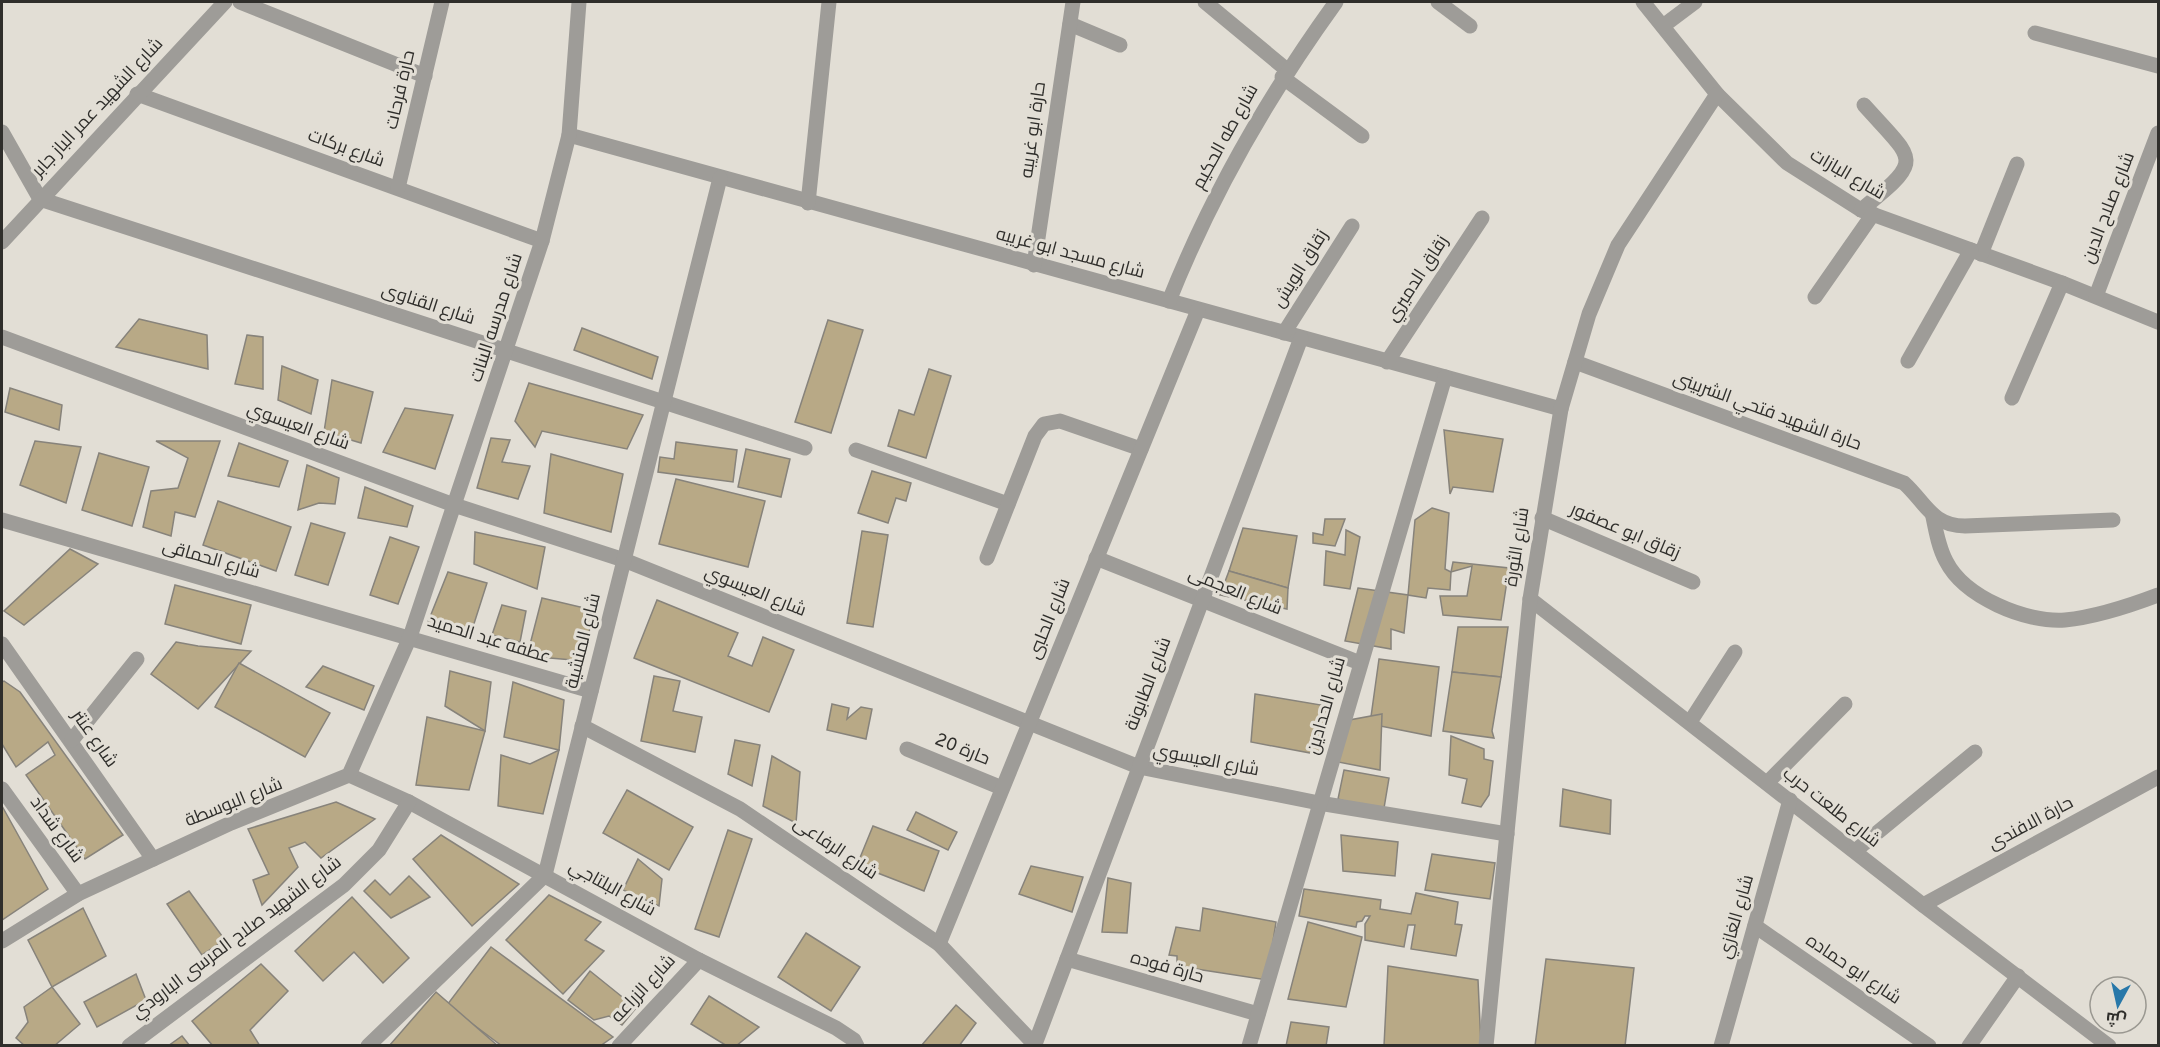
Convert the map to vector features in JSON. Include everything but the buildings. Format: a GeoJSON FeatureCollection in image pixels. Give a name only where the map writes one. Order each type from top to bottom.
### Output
{"type":"FeatureCollection","features":[{"type":"Feature","properties":{"kind":"street","name":"شارع الشهيد عمر الباز جابر"},"geometry":{"type":"LineString","coordinates":[[2,242],[137,94],[225,2]]}},
{"type":"Feature","properties":{"kind":"street"},"geometry":{"type":"LineString","coordinates":[[240,2],[425,76]]}},
{"type":"Feature","properties":{"kind":"street","name":"حارة فرحات"},"geometry":{"type":"LineString","coordinates":[[398,188],[442,2]]}},
{"type":"Feature","properties":{"kind":"street","name":"شارع مدرسه البنات"},"geometry":{"type":"LineString","coordinates":[[410,637],[507,352],[542,241],[569,135],[579,2]]}},
{"type":"Feature","properties":{"kind":"street"},"geometry":{"type":"LineString","coordinates":[[808,203],[829,2]]}},
{"type":"Feature","properties":{"kind":"street","name":"حارة ابو غريبه"},"geometry":{"type":"LineString","coordinates":[[1034,265],[1073,2]]}},
{"type":"Feature","properties":{"kind":"street"},"geometry":{"type":"LineString","coordinates":[[1204,2],[1285,74],[1362,136]]}},
{"type":"Feature","properties":{"kind":"street","name":"شارع طه الحكيم"},"geometry":{"type":"LineString","coordinates":[[1169,301],[1194,237],[1214,198],[1285,74],[1336,2]]}},
{"type":"Feature","properties":{"kind":"street"},"geometry":{"type":"LineString","coordinates":[[1438,2],[1470,26]]}},
{"type":"Feature","properties":{"kind":"street","name":"شارع البازات"},"geometry":{"type":"LineString","coordinates":[[1643,2],[1717,94],[1787,163],[1867,212],[2062,283],[2158,322]]}},
{"type":"Feature","properties":{"kind":"street"},"geometry":{"type":"LineString","coordinates":[[1663,26],[1695,2]]}},
{"type":"Feature","properties":{"kind":"street"},"geometry":{"type":"LineString","coordinates":[[1070,24],[1120,45]]}},
{"type":"Feature","properties":{"kind":"street"},"geometry":{"type":"LineString","coordinates":[[2035,33],[2158,66]]}},
{"type":"Feature","properties":{"kind":"street","name":"شارع بركات"},"geometry":{"type":"LineString","coordinates":[[137,94],[542,241]]}},
{"type":"Feature","properties":{"kind":"street","name":"شارع الثورة"},"geometry":{"type":"LineString","coordinates":[[1486,1046],[1530,599],[1561,410],[1589,314],[1618,244],[1717,94]]}},
{"type":"Feature","properties":{"kind":"street"},"geometry":{"type":"LineString","coordinates":[[1815,297],[1867,212],[1900,178],[1907,165],[1905,151],[1864,105]]}},
{"type":"Feature","properties":{"kind":"street"},"geometry":{"type":"LineString","coordinates":[[2,132],[40,199]]}},
{"type":"Feature","properties":{"kind":"street","name":"شارع مسجد ابو غريبه"},"geometry":{"type":"LineString","coordinates":[[569,135],[1561,410]]}},
{"type":"Feature","properties":{"kind":"street","name":"شارع صلاح الدين"},"geometry":{"type":"LineString","coordinates":[[2096,296],[2157,142]]}},
{"type":"Feature","properties":{"kind":"street"},"geometry":{"type":"LineString","coordinates":[[1908,362],[1976,252],[2017,164]]}},
{"type":"Feature","properties":{"kind":"street","name":"شارع المنشية"},"geometry":{"type":"LineString","coordinates":[[546,875],[720,178]]}},
{"type":"Feature","properties":{"kind":"street","name":"شارع القناوى"},"geometry":{"type":"LineString","coordinates":[[40,199],[805,448]]}},
{"type":"Feature","properties":{"kind":"street","name":"زقاق الدميري"},"geometry":{"type":"LineString","coordinates":[[1387,362],[1482,218]]}},
{"type":"Feature","properties":{"kind":"street","name":"زقاق الويش"},"geometry":{"type":"LineString","coordinates":[[1284,333],[1352,226]]}},
{"type":"Feature","properties":{"kind":"street"},"geometry":{"type":"LineString","coordinates":[[2012,398],[2062,283]]}},
{"type":"Feature","properties":{"kind":"street","name":"شارع الحلبى"},"geometry":{"type":"LineString","coordinates":[[939,944],[1198,310]]}},
{"type":"Feature","properties":{"kind":"street","name":"شارع العيسوي"},"geometry":{"type":"LineString","coordinates":[[2,337],[454,505],[624,560],[1139,767],[1319,803],[1507,834]]}},
{"type":"Feature","properties":{"kind":"street","name":"شارع الطابونة"},"geometry":{"type":"LineString","coordinates":[[1035,1045],[1300,338]]}},
{"type":"Feature","properties":{"kind":"street","name":"حارة الشهيد فتحي الشربينى"},"geometry":{"type":"LineString","coordinates":[[1575,362],[1904,483],[1927,506],[1933,517],[1946,563],[1972,592],[2003,608],[2064,620],[2132,605],[2158,595]]}},
{"type":"Feature","properties":{"kind":"street","name":"شارع الحدادين"},"geometry":{"type":"LineString","coordinates":[[1249,1046],[1445,377]]}},
{"type":"Feature","properties":{"kind":"street"},"geometry":{"type":"LineString","coordinates":[[987,558],[1038,429],[1052,421],[1141,449]]}},
{"type":"Feature","properties":{"kind":"street"},"geometry":{"type":"LineString","coordinates":[[856,450],[1008,504]]}},
{"type":"Feature","properties":{"kind":"street"},"geometry":{"type":"LineString","coordinates":[[1933,517],[1954,526],[2113,520]]}},
{"type":"Feature","properties":{"kind":"street","name":"زقاق ابو عصفور"},"geometry":{"type":"LineString","coordinates":[[1542,518],[1693,582]]}},
{"type":"Feature","properties":{"kind":"street","name":"شارع الحماقى"},"geometry":{"type":"LineString","coordinates":[[2,520],[410,637]]}},
{"type":"Feature","properties":{"kind":"street","name":"شارع العجمى"},"geometry":{"type":"LineString","coordinates":[[1096,558],[1360,663]]}},
{"type":"Feature","properties":{"kind":"street","name":"شارع طلعت حرب"},"geometry":{"type":"LineString","coordinates":[[1530,599],[1923,905],[2109,1046]]}},
{"type":"Feature","properties":{"kind":"street"},"geometry":{"type":"LineString","coordinates":[[349,775],[410,637]]}},
{"type":"Feature","properties":{"kind":"street","name":"عطفه عبد الحميد"},"geometry":{"type":"LineString","coordinates":[[410,637],[591,691]]}},
{"type":"Feature","properties":{"kind":"street","name":"شارع عنتر"},"geometry":{"type":"LineString","coordinates":[[2,644],[153,859]]}},
{"type":"Feature","properties":{"kind":"street"},"geometry":{"type":"LineString","coordinates":[[1690,722],[1735,652]]}},
{"type":"Feature","properties":{"kind":"street"},"geometry":{"type":"LineString","coordinates":[[72,741],[137,659]]}},
{"type":"Feature","properties":{"kind":"street"},"geometry":{"type":"LineString","coordinates":[[1767,783],[1845,704]]}},
{"type":"Feature","properties":{"kind":"street","name":"شارع الرفاعى"},"geometry":{"type":"LineString","coordinates":[[582,726],[740,809],[939,944],[1035,1045]]}},
{"type":"Feature","properties":{"kind":"street","name":"حارة 20"},"geometry":{"type":"LineString","coordinates":[[907,749],[1002,788]]}},
{"type":"Feature","properties":{"kind":"street"},"geometry":{"type":"LineString","coordinates":[[1855,851],[1975,752]]}},
{"type":"Feature","properties":{"kind":"street","name":"شارع البلتاجي"},"geometry":{"type":"LineString","coordinates":[[349,775],[409,802],[856,1043]]}},
{"type":"Feature","properties":{"kind":"street","name":"شارع البوسطة"},"geometry":{"type":"LineString","coordinates":[[2,941],[78,894],[231,823],[349,775]]}},
{"type":"Feature","properties":{"kind":"street","name":"حارة الافندى"},"geometry":{"type":"LineString","coordinates":[[1923,905],[2158,777]]}},
{"type":"Feature","properties":{"kind":"street","name":"شارع شداد"},"geometry":{"type":"LineString","coordinates":[[2,789],[78,894]]}},
{"type":"Feature","properties":{"kind":"street","name":"شارع الغازي"},"geometry":{"type":"LineString","coordinates":[[1721,1046],[1790,800]]}},
{"type":"Feature","properties":{"kind":"street","name":"شارع الشهيد صلاح المرسى البارودي"},"geometry":{"type":"LineString","coordinates":[[129,1046],[344,885],[380,850],[409,802]]}},
{"type":"Feature","properties":{"kind":"street"},"geometry":{"type":"LineString","coordinates":[[368,1046],[546,875]]}},
{"type":"Feature","properties":{"kind":"street","name":"شارع ابو حماده"},"geometry":{"type":"LineString","coordinates":[[1755,926],[1929,1046]]}},
{"type":"Feature","properties":{"kind":"street","name":"حارة فوده"},"geometry":{"type":"LineString","coordinates":[[1066,959],[1258,1014]]}},
{"type":"Feature","properties":{"kind":"street","name":"شارع الزراعه"},"geometry":{"type":"LineString","coordinates":[[619,1046],[699,960]]}},
{"type":"Feature","properties":{"kind":"street"},"geometry":{"type":"LineString","coordinates":[[1969,1046],[2018,976]]}}]}
